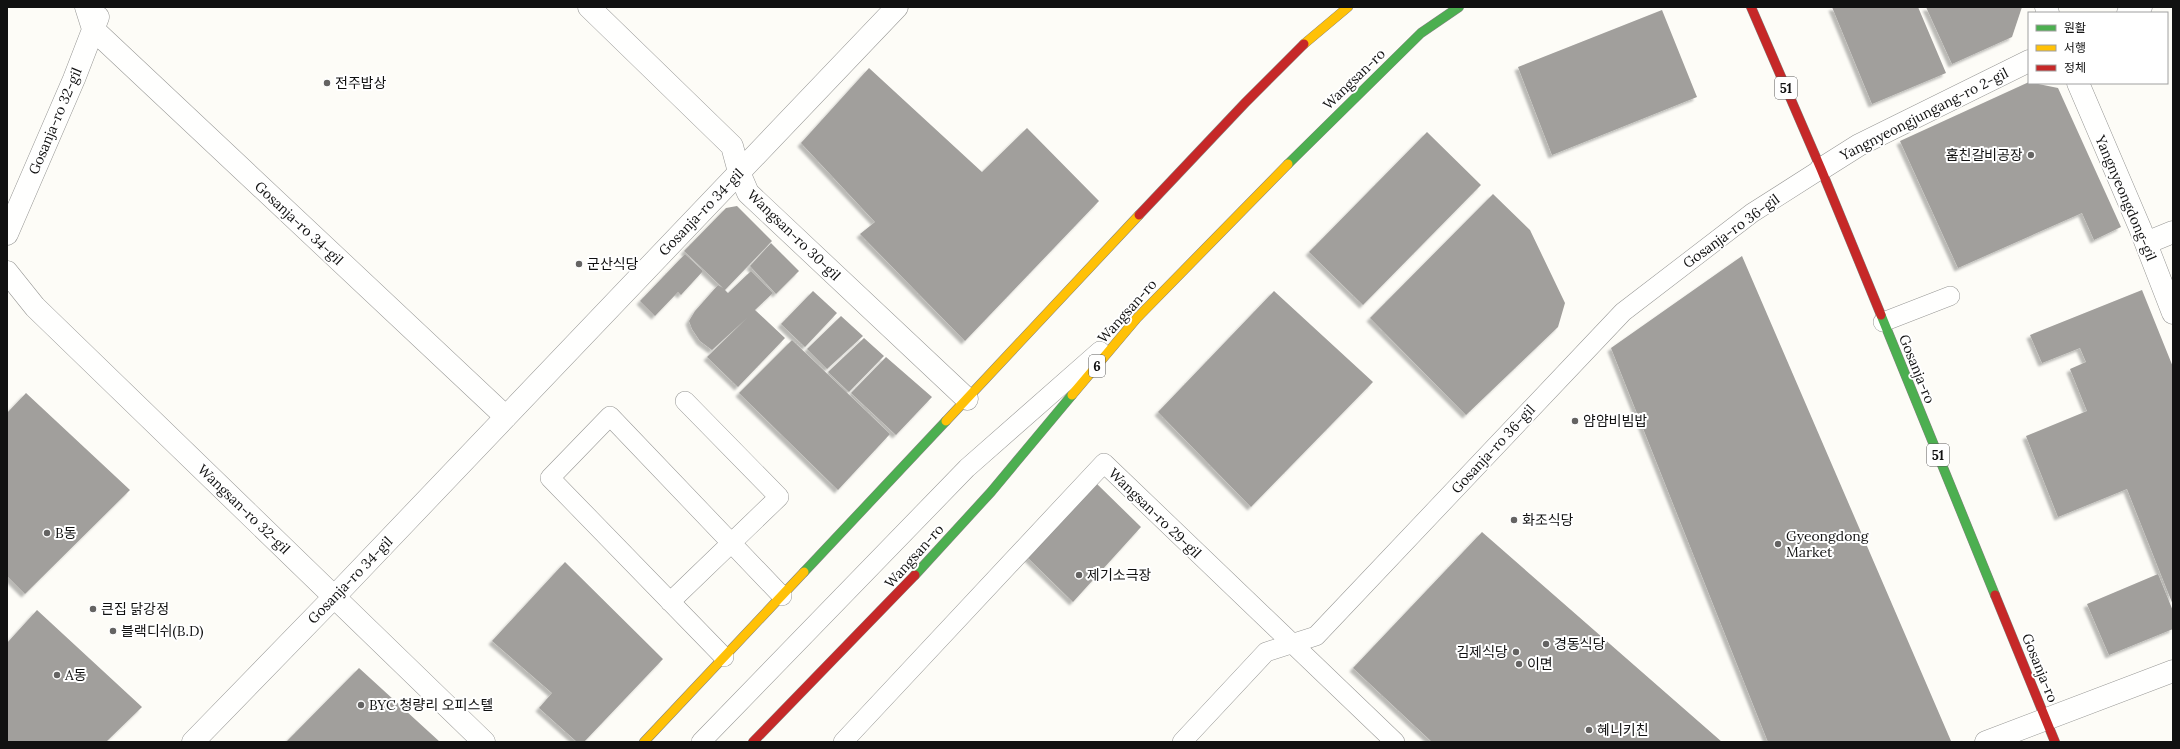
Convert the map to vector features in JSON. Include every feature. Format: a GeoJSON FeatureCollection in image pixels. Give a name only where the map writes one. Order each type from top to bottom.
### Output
{"type":"FeatureCollection","features":[{"type":"Feature","properties":{"kind":"main road"},"geometry":{"type":"LineString","coordinates":[[644,742],[1245,103],[1316,32],[1348,7]]}},
{"type":"Feature","properties":{"kind":"main road","name":"Wangsan-ro"},"geometry":{"type":"LineString","coordinates":[[753,742],[888,606],[991,492],[1137,318],[1302,150],[1421,33],[1459,7]]}},
{"type":"Feature","properties":{"kind":"main road","name":"Gosanja-ro"},"geometry":{"type":"LineString","coordinates":[[1751,7],[1820,169],[2055,742]]}},
{"type":"Feature","properties":{"kind":"street"},"geometry":{"type":"LineString","coordinates":[[86,7],[93,30]]}},
{"type":"Feature","properties":{"kind":"street","name":"Gosanja-ro 32-gil"},"geometry":{"type":"LineString","coordinates":[[7,234],[102,7]]}},
{"type":"Feature","properties":{"kind":"street","name":"Wangsan-ro 30-gil"},"geometry":{"type":"LineString","coordinates":[[589,7],[732,146],[748,193],[967,399]]}},
{"type":"Feature","properties":{"kind":"street","name":"Gosanja-ro 34-gil"},"geometry":{"type":"LineString","coordinates":[[193,742],[335,596],[897,7]]}},
{"type":"Feature","properties":{"kind":"street"},"geometry":{"type":"LineString","coordinates":[[2130,12],[2141,7]]}},
{"type":"Feature","properties":{"kind":"street","name":"Gosanja-ro 34-gil"},"geometry":{"type":"LineString","coordinates":[[93,30],[506,417]]}},
{"type":"Feature","properties":{"kind":"street","name":"Yangnyeongjungang-ro 2-gil"},"geometry":{"type":"LineString","coordinates":[[1820,169],[1859,145],[2028,61]]}},
{"type":"Feature","properties":{"kind":"street","name":"Yangnyeongdong-gil"},"geometry":{"type":"LineString","coordinates":[[2078,84],[2146,243],[2173,313]]}},
{"type":"Feature","properties":{"kind":"street"},"geometry":{"type":"LineString","coordinates":[[2146,243],[2173,232]]}},
{"type":"Feature","properties":{"kind":"street","name":"Wangsan-ro 32-gil"},"geometry":{"type":"LineString","coordinates":[[7,272],[35,307],[484,742]]}},
{"type":"Feature","properties":{"kind":"street"},"geometry":{"type":"LineString","coordinates":[[1986,742],[2173,671]]}},
{"type":"Feature","properties":{"kind":"lane","name":"Gosanja-ro 36-gil"},"geometry":{"type":"LineString","coordinates":[[1182,742],[1266,652],[1316,636],[1623,312],[1752,213],[1820,169]]}},
{"type":"Feature","properties":{"kind":"lane"},"geometry":{"type":"LineString","coordinates":[[1883,322],[1950,296]]}},
{"type":"Feature","properties":{"kind":"lane"},"geometry":{"type":"LineString","coordinates":[[701,742],[967,468],[1137,318]]}},
{"type":"Feature","properties":{"kind":"lane"},"geometry":{"type":"LineString","coordinates":[[670,602],[779,497],[685,401]]}},
{"type":"Feature","properties":{"kind":"lane"},"geometry":{"type":"LineString","coordinates":[[724,657],[550,478],[610,416],[782,596]]}},
{"type":"Feature","properties":{"kind":"lane","name":"Wangsan-ro 29-gil"},"geometry":{"type":"LineString","coordinates":[[843,742],[1104,464],[1395,742]]}},
{"type":"Feature","properties":{"kind":"building"},"geometry":{"type":"Polygon","coordinates":[[[1832,7],[1918,7],[1946,73],[1872,104],[1832,7]]]}},
{"type":"Feature","properties":{"kind":"building"},"geometry":{"type":"Polygon","coordinates":[[[1926,7],[2022,7],[2012,37],[1952,64],[1926,7]]]}},
{"type":"Feature","properties":{"kind":"building"},"geometry":{"type":"Polygon","coordinates":[[[1662,10],[1697,97],[1552,155],[1518,67],[1662,10]]]}},
{"type":"Feature","properties":{"kind":"building"},"geometry":{"type":"Polygon","coordinates":[[[869,68],[982,172],[1027,128],[1099,201],[965,341],[860,234],[875,222],[801,143],[869,68]]]}},
{"type":"Feature","properties":{"kind":"building"},"geometry":{"type":"Polygon","coordinates":[[[2028,82],[2028,84],[2039,84],[2058,88],[2121,227],[2094,240],[2082,213],[1958,268],[1900,141],[2028,82]]]}},
{"type":"Feature","properties":{"kind":"building"},"geometry":{"type":"Polygon","coordinates":[[[1427,132],[1481,185],[1363,305],[1309,252],[1427,132]]]}},
{"type":"Feature","properties":{"kind":"building"},"geometry":{"type":"Polygon","coordinates":[[[1493,194],[1530,230],[1565,303],[1558,327],[1466,415],[1370,318],[1493,194]]]}},
{"type":"Feature","properties":{"kind":"building"},"geometry":{"type":"Polygon","coordinates":[[[737,206],[772,241],[725,290],[728,293],[751,271],[773,293],[755,310],[785,338],[738,387],[707,357],[747,318],[712,350],[700,341],[692,329],[689,321],[695,311],[718,285],[723,288],[684,251],[726,208],[737,206]]]}},
{"type":"Feature","properties":{"kind":"building"},"geometry":{"type":"Polygon","coordinates":[[[771,243],[799,271],[776,294],[750,266],[771,243]]]}},
{"type":"Feature","properties":{"kind":"building"},"geometry":{"type":"Polygon","coordinates":[[[685,254],[703,271],[681,295],[678,292],[655,316],[640,301],[685,254]]]}},
{"type":"Feature","properties":{"kind":"building","name":"Gyeongdong Market"},"geometry":{"type":"Polygon","coordinates":[[[1742,256],[1951,741],[1768,742],[1611,348],[1742,256]]]}},
{"type":"Feature","properties":{"kind":"building"},"geometry":{"type":"Polygon","coordinates":[[[2142,290],[2173,367],[2173,605],[2127,489],[2058,517],[2026,436],[2087,411],[2070,369],[2086,362],[2080,348],[2042,363],[2030,335],[2142,290]]]}},
{"type":"Feature","properties":{"kind":"building"},"geometry":{"type":"Polygon","coordinates":[[[813,291],[837,313],[805,347],[781,324],[813,291]]]}},
{"type":"Feature","properties":{"kind":"building"},"geometry":{"type":"Polygon","coordinates":[[[1274,291],[1373,382],[1251,507],[1158,412],[1274,291]]]}},
{"type":"Feature","properties":{"kind":"building"},"geometry":{"type":"Polygon","coordinates":[[[841,316],[863,336],[827,369],[807,349],[841,316]]]}},
{"type":"Feature","properties":{"kind":"building"},"geometry":{"type":"Polygon","coordinates":[[[864,338],[884,356],[849,392],[828,372],[864,338]]]}},
{"type":"Feature","properties":{"kind":"building"},"geometry":{"type":"Polygon","coordinates":[[[792,340],[890,434],[838,490],[739,393],[792,340]]]}},
{"type":"Feature","properties":{"kind":"building"},"geometry":{"type":"Polygon","coordinates":[[[886,357],[932,397],[896,435],[851,393],[886,357]]]}},
{"type":"Feature","properties":{"kind":"building","name":"B동"},"geometry":{"type":"Polygon","coordinates":[[[26,393],[130,490],[25,594],[7,576],[7,413],[26,393]]]}},
{"type":"Feature","properties":{"kind":"building"},"geometry":{"type":"Polygon","coordinates":[[[1096,483],[1141,527],[1073,602],[1027,557],[1096,483]]]}},
{"type":"Feature","properties":{"kind":"building"},"geometry":{"type":"Polygon","coordinates":[[[1482,532],[1722,742],[1432,742],[1353,668],[1482,532]]]}},
{"type":"Feature","properties":{"kind":"building"},"geometry":{"type":"Polygon","coordinates":[[[565,562],[663,659],[584,742],[577,742],[539,708],[552,693],[492,641],[565,562]]]}},
{"type":"Feature","properties":{"kind":"building"},"geometry":{"type":"Polygon","coordinates":[[[2158,574],[2173,611],[2173,629],[2109,655],[2087,604],[2158,574]]]}},
{"type":"Feature","properties":{"kind":"building","name":"A동"},"geometry":{"type":"Polygon","coordinates":[[[37,610],[142,707],[106,742],[7,742],[7,643],[37,610]]]}},
{"type":"Feature","properties":{"kind":"building","name":"BYC 청량리 오피스텔"},"geometry":{"type":"Polygon","coordinates":[[[359,668],[440,742],[286,742],[359,668]]]}},
{"type":"Feature","properties":{"kind":"traffic: fast"},"geometry":{"type":"LineString","coordinates":[[1288,164],[1421,33],[1459,7]]}},
{"type":"Feature","properties":{"kind":"traffic: fast"},"geometry":{"type":"LineString","coordinates":[[1881,315],[1995,595]]}},
{"type":"Feature","properties":{"kind":"traffic: fast"},"geometry":{"type":"LineString","coordinates":[[915,575],[991,492],[1072,395]]}},
{"type":"Feature","properties":{"kind":"traffic: fast"},"geometry":{"type":"LineString","coordinates":[[804,572],[946,421]]}},
{"type":"Feature","properties":{"kind":"traffic: slow"},"geometry":{"type":"LineString","coordinates":[[1304,44],[1348,7]]}},
{"type":"Feature","properties":{"kind":"traffic: slow"},"geometry":{"type":"LineString","coordinates":[[1072,395],[1137,318],[1288,164]]}},
{"type":"Feature","properties":{"kind":"traffic: slow"},"geometry":{"type":"LineString","coordinates":[[946,421],[1139,215]]}},
{"type":"Feature","properties":{"kind":"traffic: slow"},"geometry":{"type":"LineString","coordinates":[[644,742],[804,572]]}},
{"type":"Feature","properties":{"kind":"traffic: jam"},"geometry":{"type":"LineString","coordinates":[[1751,7],[1821,169],[1881,315]]}},
{"type":"Feature","properties":{"kind":"traffic: jam"},"geometry":{"type":"LineString","coordinates":[[1139,215],[1245,103],[1304,44]]}},
{"type":"Feature","properties":{"kind":"traffic: jam"},"geometry":{"type":"LineString","coordinates":[[753,742],[915,575]]}},
{"type":"Feature","properties":{"kind":"traffic: jam"},"geometry":{"type":"LineString","coordinates":[[1995,595],[2055,742]]}},
{"type":"Feature","properties":{"kind":"place","name":"전주밥상"},"geometry":{"type":"Point","coordinates":[327,83]}},
{"type":"Feature","properties":{"kind":"place","name":"훔친갈비공장"},"geometry":{"type":"Point","coordinates":[2031,155]}},
{"type":"Feature","properties":{"kind":"place","name":"군산식당"},"geometry":{"type":"Point","coordinates":[579,264]}},
{"type":"Feature","properties":{"kind":"place","name":"얌얌비빔밥"},"geometry":{"type":"Point","coordinates":[1575,421]}},
{"type":"Feature","properties":{"kind":"place","name":"화조식당"},"geometry":{"type":"Point","coordinates":[1514,520]}},
{"type":"Feature","properties":{"kind":"place","name":"B동"},"geometry":{"type":"Point","coordinates":[47,533]}},
{"type":"Feature","properties":{"kind":"place","name":"Gyeongdong Market"},"geometry":{"type":"Point","coordinates":[1778,544]}},
{"type":"Feature","properties":{"kind":"place","name":"제기소극장"},"geometry":{"type":"Point","coordinates":[1079,575]}},
{"type":"Feature","properties":{"kind":"place","name":"큰집 닭강정"},"geometry":{"type":"Point","coordinates":[93,609]}},
{"type":"Feature","properties":{"kind":"place","name":"블랙디쉬(B.D)"},"geometry":{"type":"Point","coordinates":[113,631]}},
{"type":"Feature","properties":{"kind":"place","name":"경동식당"},"geometry":{"type":"Point","coordinates":[1546,644]}},
{"type":"Feature","properties":{"kind":"place","name":"김제식당"},"geometry":{"type":"Point","coordinates":[1516,652]}},
{"type":"Feature","properties":{"kind":"place","name":"이면"},"geometry":{"type":"Point","coordinates":[1519,664]}},
{"type":"Feature","properties":{"kind":"place","name":"A동"},"geometry":{"type":"Point","coordinates":[57,675]}},
{"type":"Feature","properties":{"kind":"place","name":"BYC 청량리 오피스텔"},"geometry":{"type":"Point","coordinates":[361,705]}},
{"type":"Feature","properties":{"kind":"place","name":"혜니키친"},"geometry":{"type":"Point","coordinates":[1589,730]}}]}
